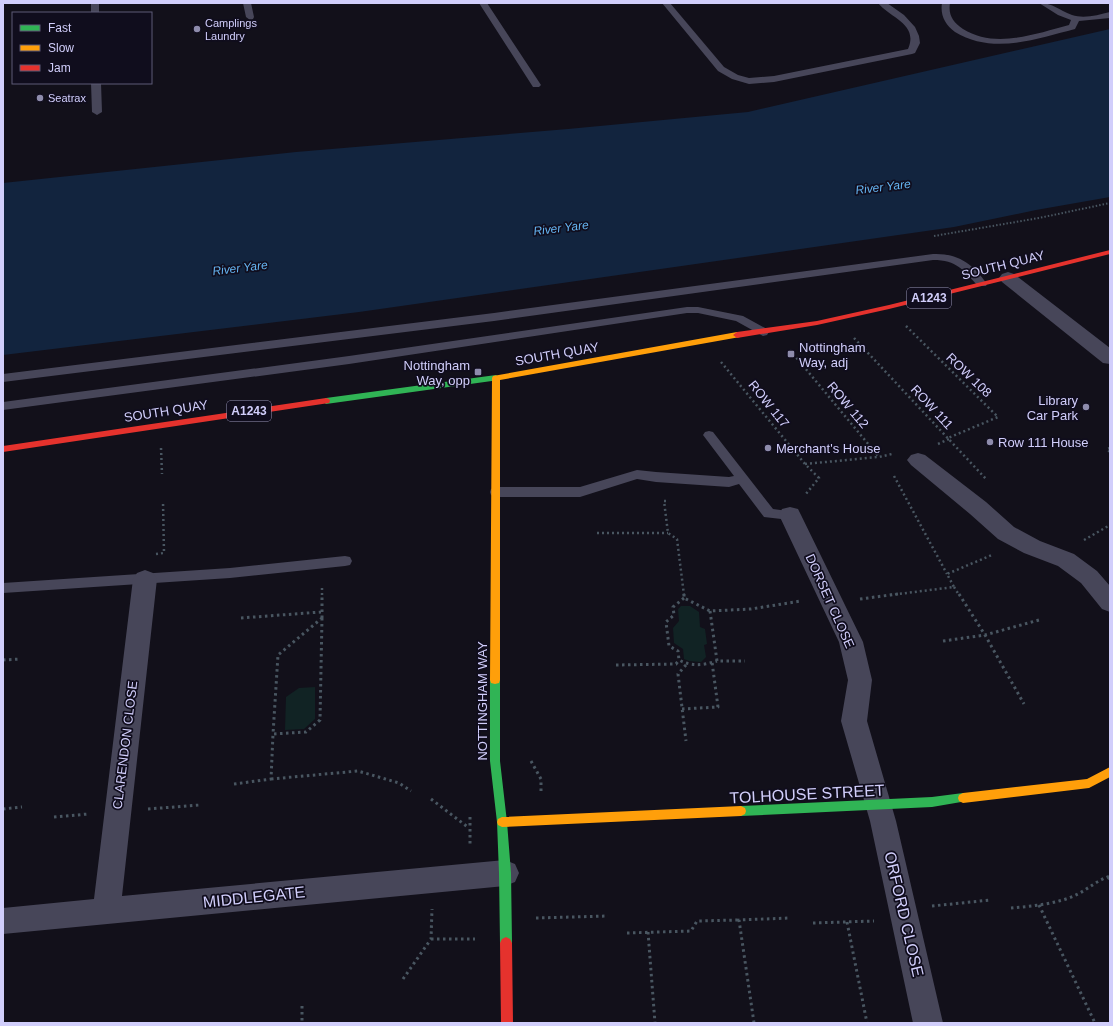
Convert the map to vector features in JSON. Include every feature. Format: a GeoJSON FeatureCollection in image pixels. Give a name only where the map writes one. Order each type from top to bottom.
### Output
{"type":"FeatureCollection","features":[{"type":"Feature","properties":{"kind":"main road","name":"SOUTH QUAY"},"geometry":{"type":"LineString","coordinates":[[3,449],[292,405],[496,378],[836,319],[1110,252]]}},
{"type":"Feature","properties":{"kind":"main road","name":"NOTTINGHAM WAY"},"geometry":{"type":"LineString","coordinates":[[496,378],[495,761],[502,822],[505,873],[507,1023]]}},
{"type":"Feature","properties":{"kind":"main road","name":"TOLHOUSE STREET"},"geometry":{"type":"LineString","coordinates":[[502,822],[932,802],[1089,783],[1110,772]]}},
{"type":"Feature","properties":{"kind":"street"},"geometry":{"type":"LineString","coordinates":[[1008,278],[1110,358]]}},
{"type":"Feature","properties":{"kind":"street"},"geometry":{"type":"LineString","coordinates":[[918,460],[978,508],[1006,533],[1032,547],[1066,560],[1089,577],[1110,603]]}},
{"type":"Feature","properties":{"kind":"street","name":"DORSET CLOSE"},"geometry":{"type":"LineString","coordinates":[[790,514],[851,642],[860,680],[854,721],[879,805]]}},
{"type":"Feature","properties":{"kind":"street","name":"CLARENDON CLOSE"},"geometry":{"type":"LineString","coordinates":[[106,912],[145,578]]}},
{"type":"Feature","properties":{"kind":"street","name":"ORFORD CLOSE"},"geometry":{"type":"LineString","coordinates":[[879,805],[928,1023]]}},
{"type":"Feature","properties":{"kind":"street","name":"MIDDLEGATE"},"geometry":{"type":"LineString","coordinates":[[3,921],[505,873]]}},
{"type":"Feature","properties":{"kind":"lane"},"geometry":{"type":"LineString","coordinates":[[247,3],[250,17]]}},
{"type":"Feature","properties":{"kind":"lane"},"geometry":{"type":"LineString","coordinates":[[483,3],[536,86]]}},
{"type":"Feature","properties":{"kind":"lane"},"geometry":{"type":"LineString","coordinates":[[666,3],[721,69],[735,77],[749,80],[774,79],[912,51],[916,44],[916,36],[908,24],[882,3]]}},
{"type":"Feature","properties":{"kind":"lane"},"geometry":{"type":"LineString","coordinates":[[946,3],[944,10],[949,22],[964,35],[989,42],[1009,42],[1072,27],[1076,19]]}},
{"type":"Feature","properties":{"kind":"lane"},"geometry":{"type":"LineString","coordinates":[[1043,3],[1063,16],[1076,19],[1091,19],[1110,15]]}},
{"type":"Feature","properties":{"kind":"lane"},"geometry":{"type":"LineString","coordinates":[[96,84],[97,112]]}},
{"type":"Feature","properties":{"kind":"lane"},"geometry":{"type":"LineString","coordinates":[[3,378],[471,320],[933,257],[947,256],[959,260],[982,284]]}},
{"type":"Feature","properties":{"kind":"lane"},"geometry":{"type":"LineString","coordinates":[[3,406],[349,360],[687,310],[698,310],[739,318],[768,331]]}},
{"type":"Feature","properties":{"kind":"lane"},"geometry":{"type":"LineString","coordinates":[[709,435],[769,514],[790,514]]}},
{"type":"Feature","properties":{"kind":"lane"},"geometry":{"type":"LineString","coordinates":[[496,492],[580,492],[637,474],[656,477],[729,482],[742,479]]}},
{"type":"Feature","properties":{"kind":"lane"},"geometry":{"type":"LineString","coordinates":[[3,588],[230,572],[345,561]]}},
{"type":"Feature","properties":{"kind":"path","name":"ROW 108"},"geometry":{"type":"LineString","coordinates":[[889,307],[915,337],[998,417],[948,438]]}},
{"type":"Feature","properties":{"kind":"path","name":"ROW 111"},"geometry":{"type":"LineString","coordinates":[[836,319],[996,490],[978,508]]}},
{"type":"Feature","properties":{"kind":"path","name":"ROW 112"},"geometry":{"type":"LineString","coordinates":[[768,331],[878,458]]}},
{"type":"Feature","properties":{"kind":"path","name":"ROW 117"},"geometry":{"type":"LineString","coordinates":[[704,341],[805,464],[819,478],[808,492],[794,502],[790,514]]}},
{"type":"Feature","properties":{"kind":"path"},"geometry":{"type":"LineString","coordinates":[[1110,448],[1107,450],[1110,452]]}},
{"type":"Feature","properties":{"kind":"path"},"geometry":{"type":"LineString","coordinates":[[805,464],[878,458],[907,450],[918,460]]}},
{"type":"Feature","properties":{"kind":"path"},"geometry":{"type":"LineString","coordinates":[[894,476],[947,574],[985,635],[1024,704]]}},
{"type":"Feature","properties":{"kind":"path"},"geometry":{"type":"LineString","coordinates":[[668,533],[664,501],[672,501]]}},
{"type":"Feature","properties":{"kind":"path"},"geometry":{"type":"LineString","coordinates":[[145,578],[146,556],[164,553],[163,502]]}},
{"type":"Feature","properties":{"kind":"path"},"geometry":{"type":"LineString","coordinates":[[597,534],[668,533],[678,539],[684,598]]}},
{"type":"Feature","properties":{"kind":"path"},"geometry":{"type":"LineString","coordinates":[[947,574],[993,555],[1015,538]]}},
{"type":"Feature","properties":{"kind":"path"},"geometry":{"type":"LineString","coordinates":[[273,734],[306,732],[320,720],[322,564]]}},
{"type":"Feature","properties":{"kind":"path"},"geometry":{"type":"LineString","coordinates":[[684,598],[710,611],[751,609],[954,586]]}},
{"type":"Feature","properties":{"kind":"path"},"geometry":{"type":"LineString","coordinates":[[684,598],[673,607],[674,615],[666,622],[669,646],[678,651],[679,660],[686,665],[703,665],[717,661],[745,661]]}},
{"type":"Feature","properties":{"kind":"path"},"geometry":{"type":"LineString","coordinates":[[710,611],[717,661]]}},
{"type":"Feature","properties":{"kind":"path"},"geometry":{"type":"LineString","coordinates":[[241,618],[321,612]]}},
{"type":"Feature","properties":{"kind":"path"},"geometry":{"type":"LineString","coordinates":[[272,779],[278,655],[322,618]]}},
{"type":"Feature","properties":{"kind":"path"},"geometry":{"type":"LineString","coordinates":[[943,641],[985,635],[1040,620]]}},
{"type":"Feature","properties":{"kind":"path"},"geometry":{"type":"LineString","coordinates":[[3,660],[20,659]]}},
{"type":"Feature","properties":{"kind":"path"},"geometry":{"type":"LineString","coordinates":[[616,665],[676,664],[679,660]]}},
{"type":"Feature","properties":{"kind":"path"},"geometry":{"type":"LineString","coordinates":[[682,709],[718,707],[712,662]]}},
{"type":"Feature","properties":{"kind":"path"},"geometry":{"type":"LineString","coordinates":[[686,665],[678,674],[686,741]]}},
{"type":"Feature","properties":{"kind":"path"},"geometry":{"type":"LineString","coordinates":[[234,784],[358,771],[399,783],[411,791]]}},
{"type":"Feature","properties":{"kind":"path"},"geometry":{"type":"LineString","coordinates":[[431,799],[469,828]]}},
{"type":"Feature","properties":{"kind":"path"},"geometry":{"type":"LineString","coordinates":[[3,809],[22,807]]}},
{"type":"Feature","properties":{"kind":"path"},"geometry":{"type":"LineString","coordinates":[[1011,908],[1039,905],[1077,894],[1100,878],[1109,876],[1110,880]]}},
{"type":"Feature","properties":{"kind":"path"},"geometry":{"type":"LineString","coordinates":[[403,979],[432,939],[432,880]]}},
{"type":"Feature","properties":{"kind":"path"},"geometry":{"type":"LineString","coordinates":[[813,923],[847,922],[990,900]]}},
{"type":"Feature","properties":{"kind":"path"},"geometry":{"type":"LineString","coordinates":[[1039,905],[1095,1023]]}},
{"type":"Feature","properties":{"kind":"path"},"geometry":{"type":"LineString","coordinates":[[506,918],[608,916]]}},
{"type":"Feature","properties":{"kind":"path"},"geometry":{"type":"LineString","coordinates":[[627,933],[691,931],[697,921],[789,918]]}},
{"type":"Feature","properties":{"kind":"path"},"geometry":{"type":"LineString","coordinates":[[739,920],[754,1023]]}},
{"type":"Feature","properties":{"kind":"path"},"geometry":{"type":"LineString","coordinates":[[847,922],[867,1023]]}},
{"type":"Feature","properties":{"kind":"path"},"geometry":{"type":"LineString","coordinates":[[648,932],[655,1023]]}},
{"type":"Feature","properties":{"kind":"path"},"geometry":{"type":"LineString","coordinates":[[432,939],[506,938]]}},
{"type":"Feature","properties":{"kind":"path"},"geometry":{"type":"LineString","coordinates":[[302,1006],[302,1023]]}},
{"type":"Feature","properties":{"kind":"shaded area"},"geometry":{"type":"Polygon","coordinates":[[[681,606],[690,606],[699,612],[700,627],[705,629],[707,644],[704,645],[706,657],[701,662],[684,659],[683,649],[674,643],[673,628],[679,621],[678,609],[681,606]]]}},
{"type":"Feature","properties":{"kind":"shaded area"},"geometry":{"type":"Polygon","coordinates":[[[315,687],[315,719],[304,729],[285,730],[286,697],[299,688],[315,687]]]}},
{"type":"Feature","properties":{"kind":"water","name":"River Yare"},"geometry":{"type":"Polygon","coordinates":[[[1110,29],[1110,197],[1036,210],[954,227],[359,312],[3,355],[3,183],[296,152],[748,112],[1110,29]]]}},
{"type":"Feature","properties":{"kind":"traffic: fast"},"geometry":{"type":"LineString","coordinates":[[326,401],[496,378]]}},
{"type":"Feature","properties":{"kind":"traffic: fast"},"geometry":{"type":"LineString","coordinates":[[495,680],[495,761],[502,822],[505,873],[506,943]]}},
{"type":"Feature","properties":{"kind":"traffic: fast"},"geometry":{"type":"LineString","coordinates":[[741,811],[932,802],[963,798]]}},
{"type":"Feature","properties":{"kind":"traffic: slow"},"geometry":{"type":"LineString","coordinates":[[496,378],[737,335]]}},
{"type":"Feature","properties":{"kind":"traffic: slow"},"geometry":{"type":"LineString","coordinates":[[495,680],[496,378]]}},
{"type":"Feature","properties":{"kind":"traffic: slow"},"geometry":{"type":"LineString","coordinates":[[963,798],[1089,783],[1110,772]]}},
{"type":"Feature","properties":{"kind":"traffic: slow"},"geometry":{"type":"LineString","coordinates":[[502,822],[741,811]]}},
{"type":"Feature","properties":{"kind":"traffic: jam"},"geometry":{"type":"LineString","coordinates":[[737,335],[817,323],[889,307],[1110,252]]}},
{"type":"Feature","properties":{"kind":"traffic: jam"},"geometry":{"type":"LineString","coordinates":[[3,449],[326,401]]}},
{"type":"Feature","properties":{"kind":"traffic: jam"},"geometry":{"type":"LineString","coordinates":[[506,943],[507,1023]]}},
{"type":"Feature","properties":{"kind":"place","name":"Camplings Laundry"},"geometry":{"type":"Point","coordinates":[197,29]}},
{"type":"Feature","properties":{"kind":"place","name":"Seatrax"},"geometry":{"type":"Point","coordinates":[40,98]}},
{"type":"Feature","properties":{"kind":"place","name":"Nottingham Way, adj"},"geometry":{"type":"Point","coordinates":[791,354]}},
{"type":"Feature","properties":{"kind":"place","name":"Nottingham Way, opp"},"geometry":{"type":"Point","coordinates":[478,372]}},
{"type":"Feature","properties":{"kind":"place","name":"Library Car Park"},"geometry":{"type":"Point","coordinates":[1086,407]}},
{"type":"Feature","properties":{"kind":"place","name":"Row 111 House"},"geometry":{"type":"Point","coordinates":[990,442]}},
{"type":"Feature","properties":{"kind":"place","name":"Merchant's House"},"geometry":{"type":"Point","coordinates":[768,448]}}]}
